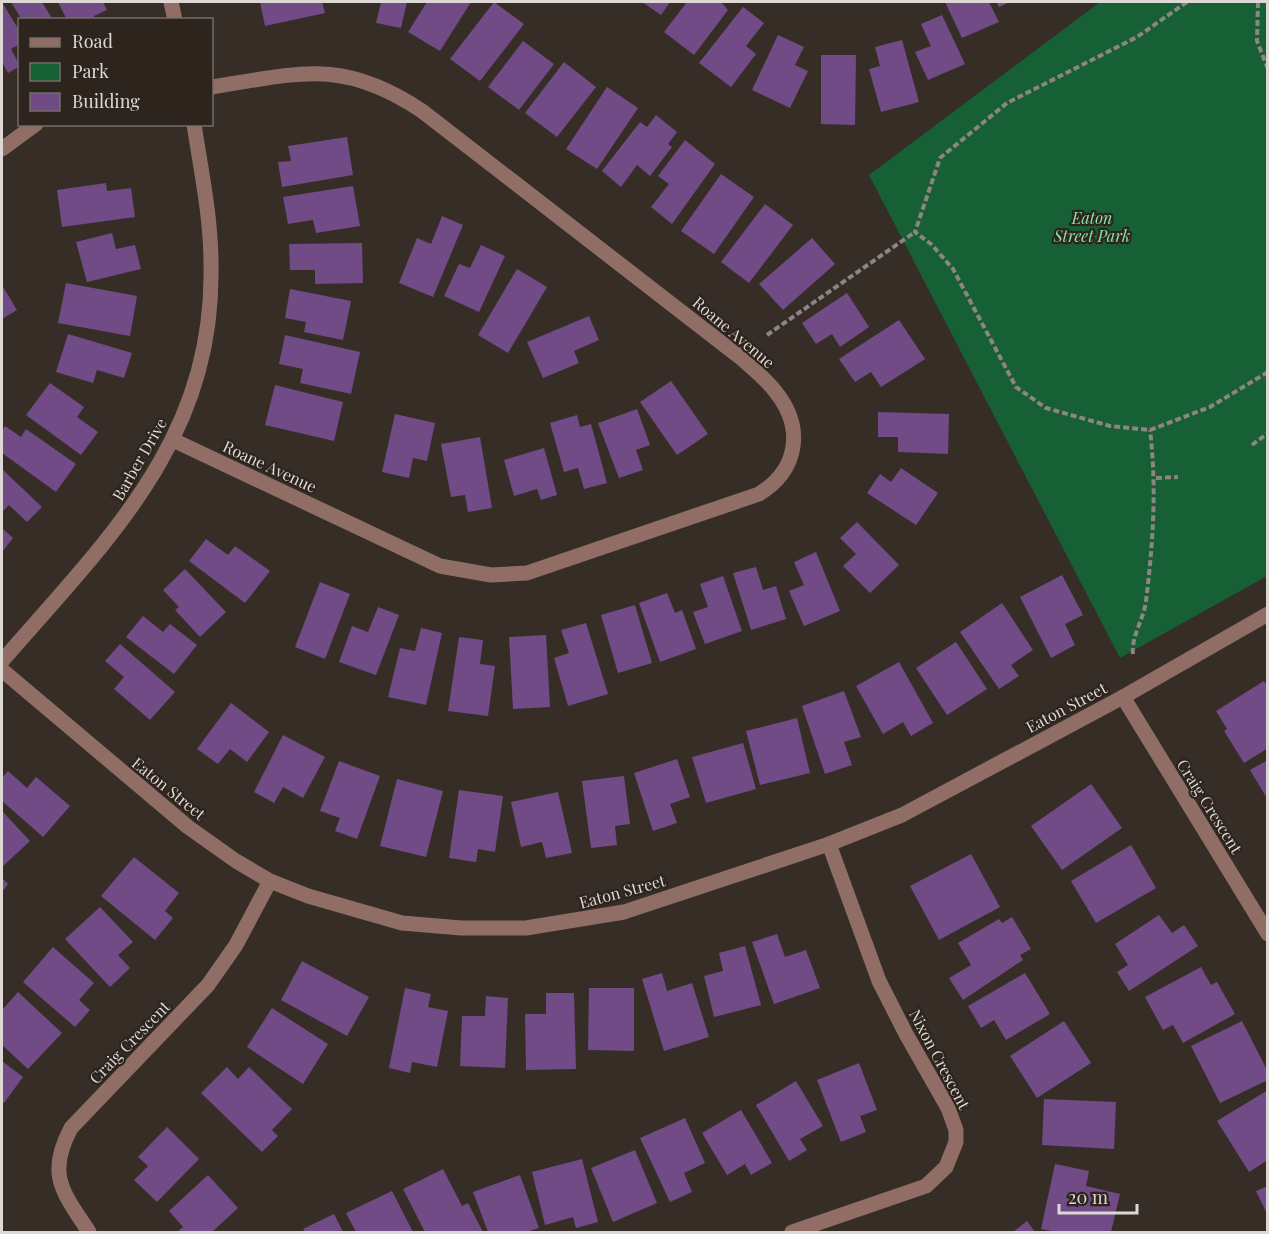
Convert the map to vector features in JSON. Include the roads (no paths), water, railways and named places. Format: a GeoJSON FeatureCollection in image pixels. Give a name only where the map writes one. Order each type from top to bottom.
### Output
{"type":"FeatureCollection","features":[{"type":"Feature","properties":{"kind":"street"},"geometry":{"type":"LineString","coordinates":[[171,2],[175,18]]}},
{"type":"Feature","properties":{"kind":"street","name":"Roane Avenue"},"geometry":{"type":"LineString","coordinates":[[174,440],[440,566],[491,575],[528,573],[759,494],[780,478],[793,455],[794,440],[788,414],[775,391],[741,358],[393,91],[349,75],[329,73],[213,87]]}},
{"type":"Feature","properties":{"kind":"street"},"geometry":{"type":"LineString","coordinates":[[2,149],[33,126]]}},
{"type":"Feature","properties":{"kind":"street","name":"Barber Drive"},"geometry":{"type":"LineString","coordinates":[[2,661],[122,522],[174,440],[198,374],[210,297],[211,244],[194,126]]}},
{"type":"Feature","properties":{"kind":"street","name":"Eaton Street"},"geometry":{"type":"LineString","coordinates":[[2,670],[188,827],[236,861],[270,881],[330,902],[402,923],[461,928],[526,928],[624,912],[829,844],[902,815],[1123,697],[1268,614]]}},
{"type":"Feature","properties":{"kind":"street","name":"Craig Crescent"},"geometry":{"type":"LineString","coordinates":[[1123,697],[1268,934]]}},
{"type":"Feature","properties":{"kind":"street","name":"Nixon Crescent"},"geometry":{"type":"LineString","coordinates":[[792,1233],[926,1186],[946,1167],[956,1142],[956,1130],[948,1108],[879,981],[829,844]]}},
{"type":"Feature","properties":{"kind":"street","name":"Craig Crescent"},"geometry":{"type":"LineString","coordinates":[[88,1233],[60,1183],[57,1165],[62,1146],[71,1128],[208,985],[236,945],[270,881]]}},
{"type":"Feature","properties":{"kind":"park label","name":"Eaton Street Park"},"geometry":{"type":"Point","coordinates":[1092,226]}}]}
